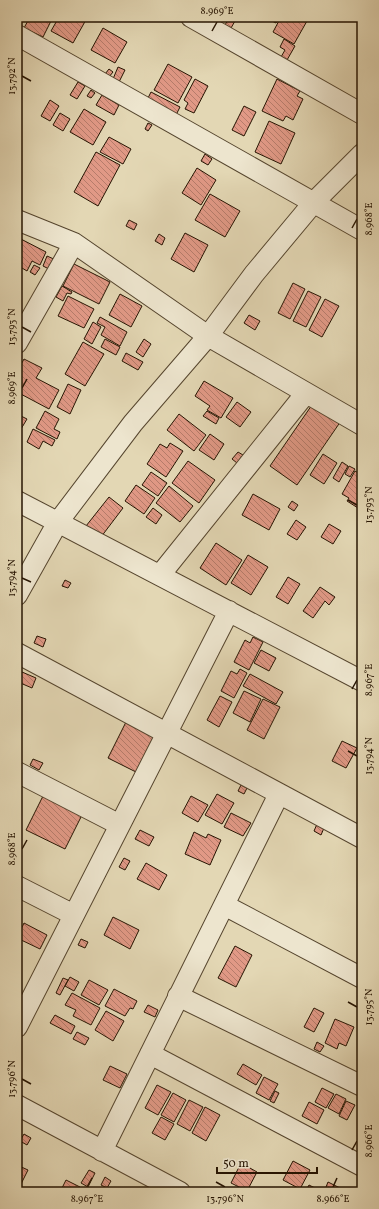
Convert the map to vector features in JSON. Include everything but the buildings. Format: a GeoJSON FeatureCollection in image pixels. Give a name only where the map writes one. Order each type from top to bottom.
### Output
{"type":"FeatureCollection","features":[{"type":"Feature","properties":{"kind":"street"},"geometry":{"type":"LineString","coordinates":[[191,17],[362,114]]}},
{"type":"Feature","properties":{"kind":"street"},"geometry":{"type":"LineString","coordinates":[[17,35],[362,230]]}},
{"type":"Feature","properties":{"kind":"street"},"geometry":{"type":"LineString","coordinates":[[17,595],[58,522],[133,423],[208,336],[254,274],[314,202],[362,154]]}},
{"type":"Feature","properties":{"kind":"street"},"geometry":{"type":"LineString","coordinates":[[17,220],[74,243],[208,336],[362,426]]}},
{"type":"Feature","properties":{"kind":"street"},"geometry":{"type":"LineString","coordinates":[[17,343],[74,243]]}},
{"type":"Feature","properties":{"kind":"street"},"geometry":{"type":"LineString","coordinates":[[160,575],[306,393]]}},
{"type":"Feature","properties":{"kind":"street"},"geometry":{"type":"LineString","coordinates":[[17,500],[362,681]]}},
{"type":"Feature","properties":{"kind":"street"},"geometry":{"type":"LineString","coordinates":[[17,1027],[229,611]]}},
{"type":"Feature","properties":{"kind":"street"},"geometry":{"type":"LineString","coordinates":[[17,654],[362,838]]}},
{"type":"Feature","properties":{"kind":"street"},"geometry":{"type":"LineString","coordinates":[[17,772],[120,825]]}},
{"type":"Feature","properties":{"kind":"street"},"geometry":{"type":"LineString","coordinates":[[102,1150],[279,794]]}},
{"type":"Feature","properties":{"kind":"street"},"geometry":{"type":"LineString","coordinates":[[17,886],[74,915]]}},
{"type":"Feature","properties":{"kind":"street"},"geometry":{"type":"LineString","coordinates":[[224,905],[362,978]]}},
{"type":"Feature","properties":{"kind":"street"},"geometry":{"type":"LineString","coordinates":[[178,996],[362,1086]]}},
{"type":"Feature","properties":{"kind":"street"},"geometry":{"type":"LineString","coordinates":[[150,1054],[362,1166]]}},
{"type":"Feature","properties":{"kind":"street"},"geometry":{"type":"LineString","coordinates":[[17,1106],[180,1192]]}}]}
